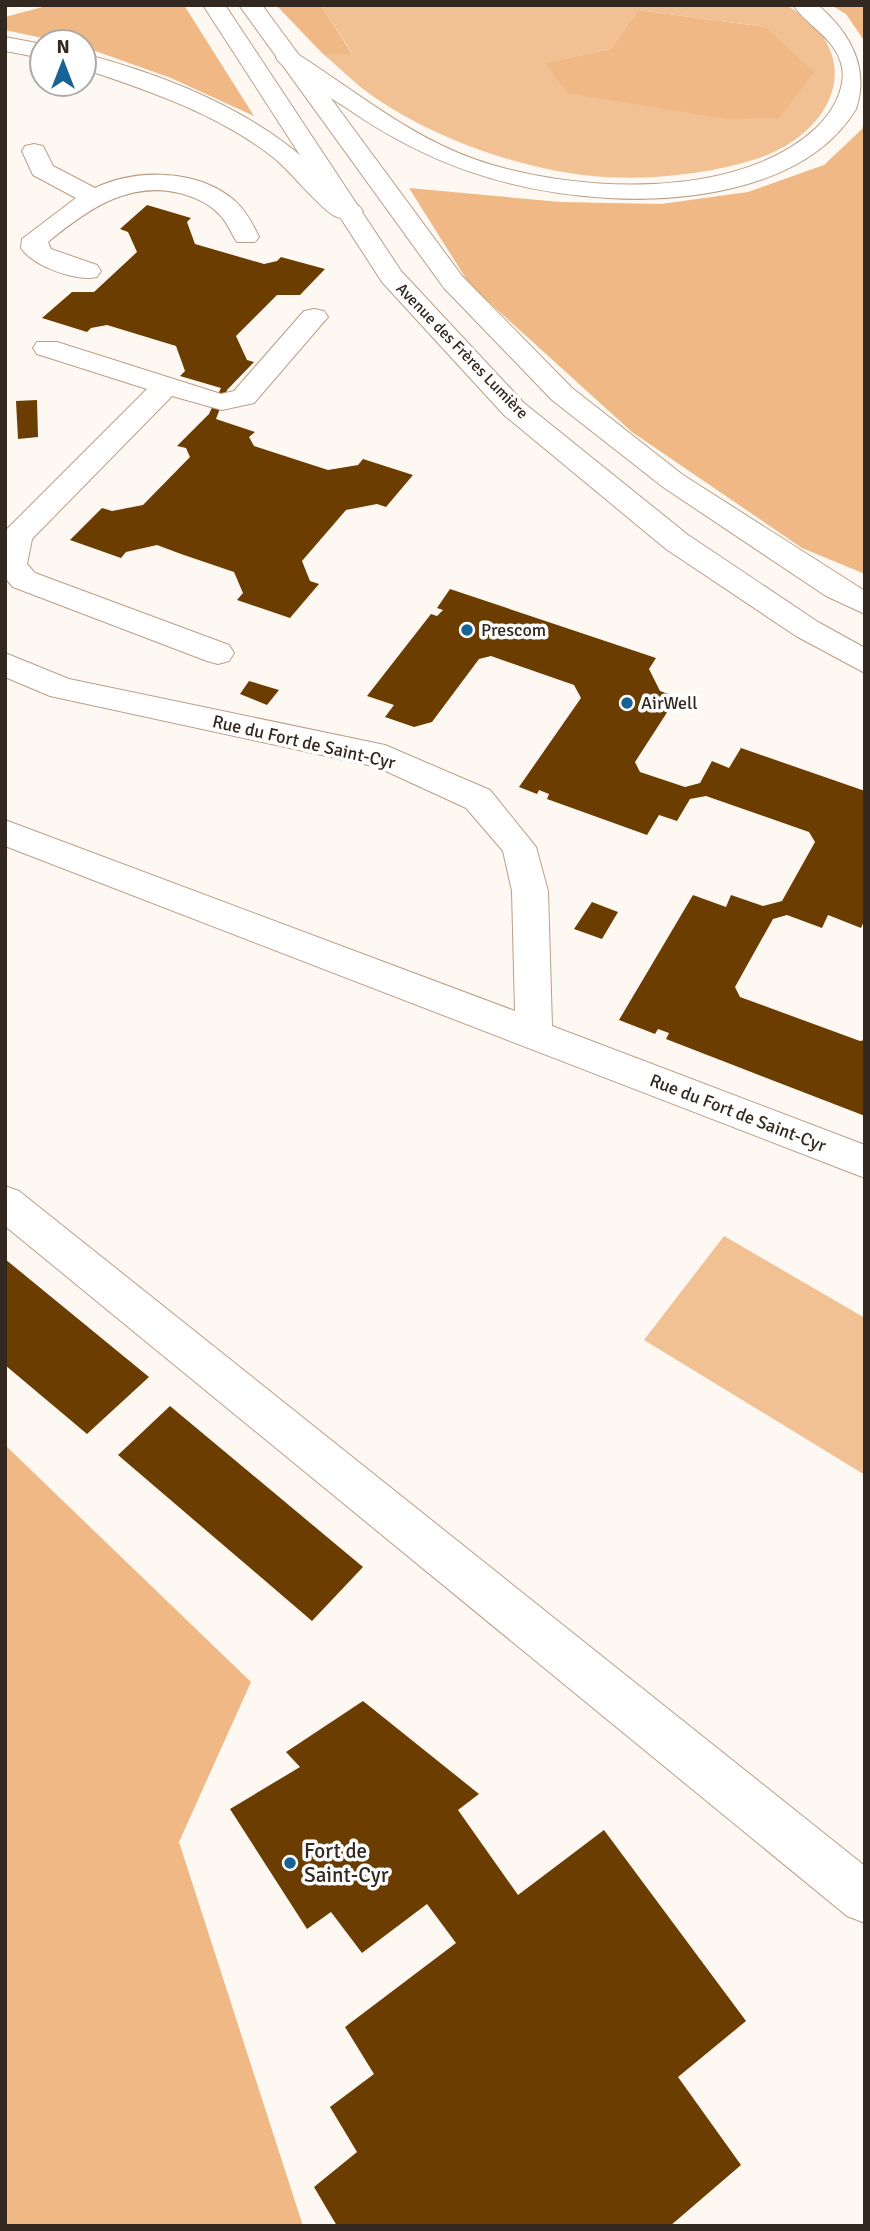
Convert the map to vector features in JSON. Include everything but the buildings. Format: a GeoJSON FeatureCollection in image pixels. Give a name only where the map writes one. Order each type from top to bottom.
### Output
{"type":"FeatureCollection","features":[{"type":"Feature","properties":{"kind":"main road","name":"Avenue des Frères Lumière"},"geometry":{"type":"LineString","coordinates":[[214,5],[391,276],[514,409],[677,542],[807,629],[865,662]]}},
{"type":"Feature","properties":{"kind":"main road"},"geometry":{"type":"LineString","coordinates":[[250,5],[453,282],[562,394],[673,481],[837,589],[865,604]]}},
{"type":"Feature","properties":{"kind":"main road"},"geometry":{"type":"LineString","coordinates":[[288,58],[351,103],[428,151],[494,173],[576,188],[649,191],[722,182],[772,166],[806,148],[842,118],[853,91],[853,63],[838,35],[804,5]]}},
{"type":"Feature","properties":{"kind":"main road"},"geometry":{"type":"LineString","coordinates":[[5,44],[28,48]]}},
{"type":"Feature","properties":{"kind":"main road"},"geometry":{"type":"LineString","coordinates":[[98,66],[200,104],[262,138],[303,170],[342,210],[350,211]]}},
{"type":"Feature","properties":{"kind":"main road"},"geometry":{"type":"LineString","coordinates":[[34,151],[41,170],[94,197]]}},
{"type":"Feature","properties":{"kind":"main road"},"geometry":{"type":"LineString","coordinates":[[34,248],[36,239],[75,206],[138,181],[177,182],[211,196],[233,209],[246,237]]}},
{"type":"Feature","properties":{"kind":"main road"},"geometry":{"type":"LineString","coordinates":[[7,254],[34,248]]}},
{"type":"Feature","properties":{"kind":"main road"},"geometry":{"type":"LineString","coordinates":[[34,248],[41,255],[88,271]]}},
{"type":"Feature","properties":{"kind":"main road"},"geometry":{"type":"LineString","coordinates":[[47,348],[219,402],[244,397],[314,317]]}},
{"type":"Feature","properties":{"kind":"main road"},"geometry":{"type":"LineString","coordinates":[[166,386],[9,546],[11,566],[24,580],[218,653]]}},
{"type":"Feature","properties":{"kind":"main road","name":"Rue du Fort de Saint-Cyr"},"geometry":{"type":"LineString","coordinates":[[5,664],[61,688],[385,757],[478,799],[519,846],[530,891],[534,1034]]}},
{"type":"Feature","properties":{"kind":"main road","name":"Rue du Fort de Saint-Cyr"},"geometry":{"type":"LineString","coordinates":[[5,832],[865,1162]]}},
{"type":"Feature","properties":{"kind":"main road"},"geometry":{"type":"LineString","coordinates":[[5,1203],[865,1898]]}},
{"type":"Feature","properties":{"kind":"shaded area"},"geometry":{"type":"Polygon","coordinates":[[[50,5],[184,5],[254,116],[171,78],[98,52],[98,28],[28,28],[28,35],[5,30],[5,17],[50,5]]]}},
{"type":"Feature","properties":{"kind":"shaded area"},"geometry":{"type":"Polygon","coordinates":[[[276,5],[321,5],[352,54],[323,54],[276,5]]]}},
{"type":"Feature","properties":{"kind":"shaded area"},"geometry":{"type":"Polygon","coordinates":[[[321,5],[786,5],[812,24],[828,45],[835,68],[832,90],[823,111],[806,131],[784,147],[756,159],[719,169],[661,177],[623,178],[574,174],[543,168],[511,160],[449,138],[392,109],[367,92],[323,54],[352,53],[321,5]],[[638,10],[610,49],[546,63],[765,27],[638,10]]]}},
{"type":"Feature","properties":{"kind":"shaded area"},"geometry":{"type":"Polygon","coordinates":[[[831,5],[865,5],[865,42],[846,14],[831,5]]]}},
{"type":"Feature","properties":{"kind":"shaded area"},"geometry":{"type":"Polygon","coordinates":[[[638,10],[765,27],[814,72],[779,118],[727,119],[567,93],[545,63],[610,49],[638,10]]]}},
{"type":"Feature","properties":{"kind":"shaded area"},"geometry":{"type":"Polygon","coordinates":[[[865,121],[865,574],[802,548],[632,432],[470,285],[409,188],[560,202],[661,204],[748,192],[824,165],[862,129],[865,121]]]}},
{"type":"Feature","properties":{"kind":"shaded area"},"geometry":{"type":"Polygon","coordinates":[[[724,1236],[865,1318],[865,1475],[644,1340],[724,1236]]]}},
{"type":"Feature","properties":{"kind":"shaded area"},"geometry":{"type":"Polygon","coordinates":[[[5,1445],[251,1682],[179,1842],[303,2226],[5,2226],[5,1445]]]}},
{"type":"Feature","properties":{"kind":"place","name":"Prescom"},"geometry":{"type":"Point","coordinates":[467,630]}},
{"type":"Feature","properties":{"kind":"place","name":"AirWell"},"geometry":{"type":"Point","coordinates":[627,703]}},
{"type":"Feature","properties":{"kind":"place","name":"Fort de Saint-Cyr"},"geometry":{"type":"Point","coordinates":[290,1863]}}]}
